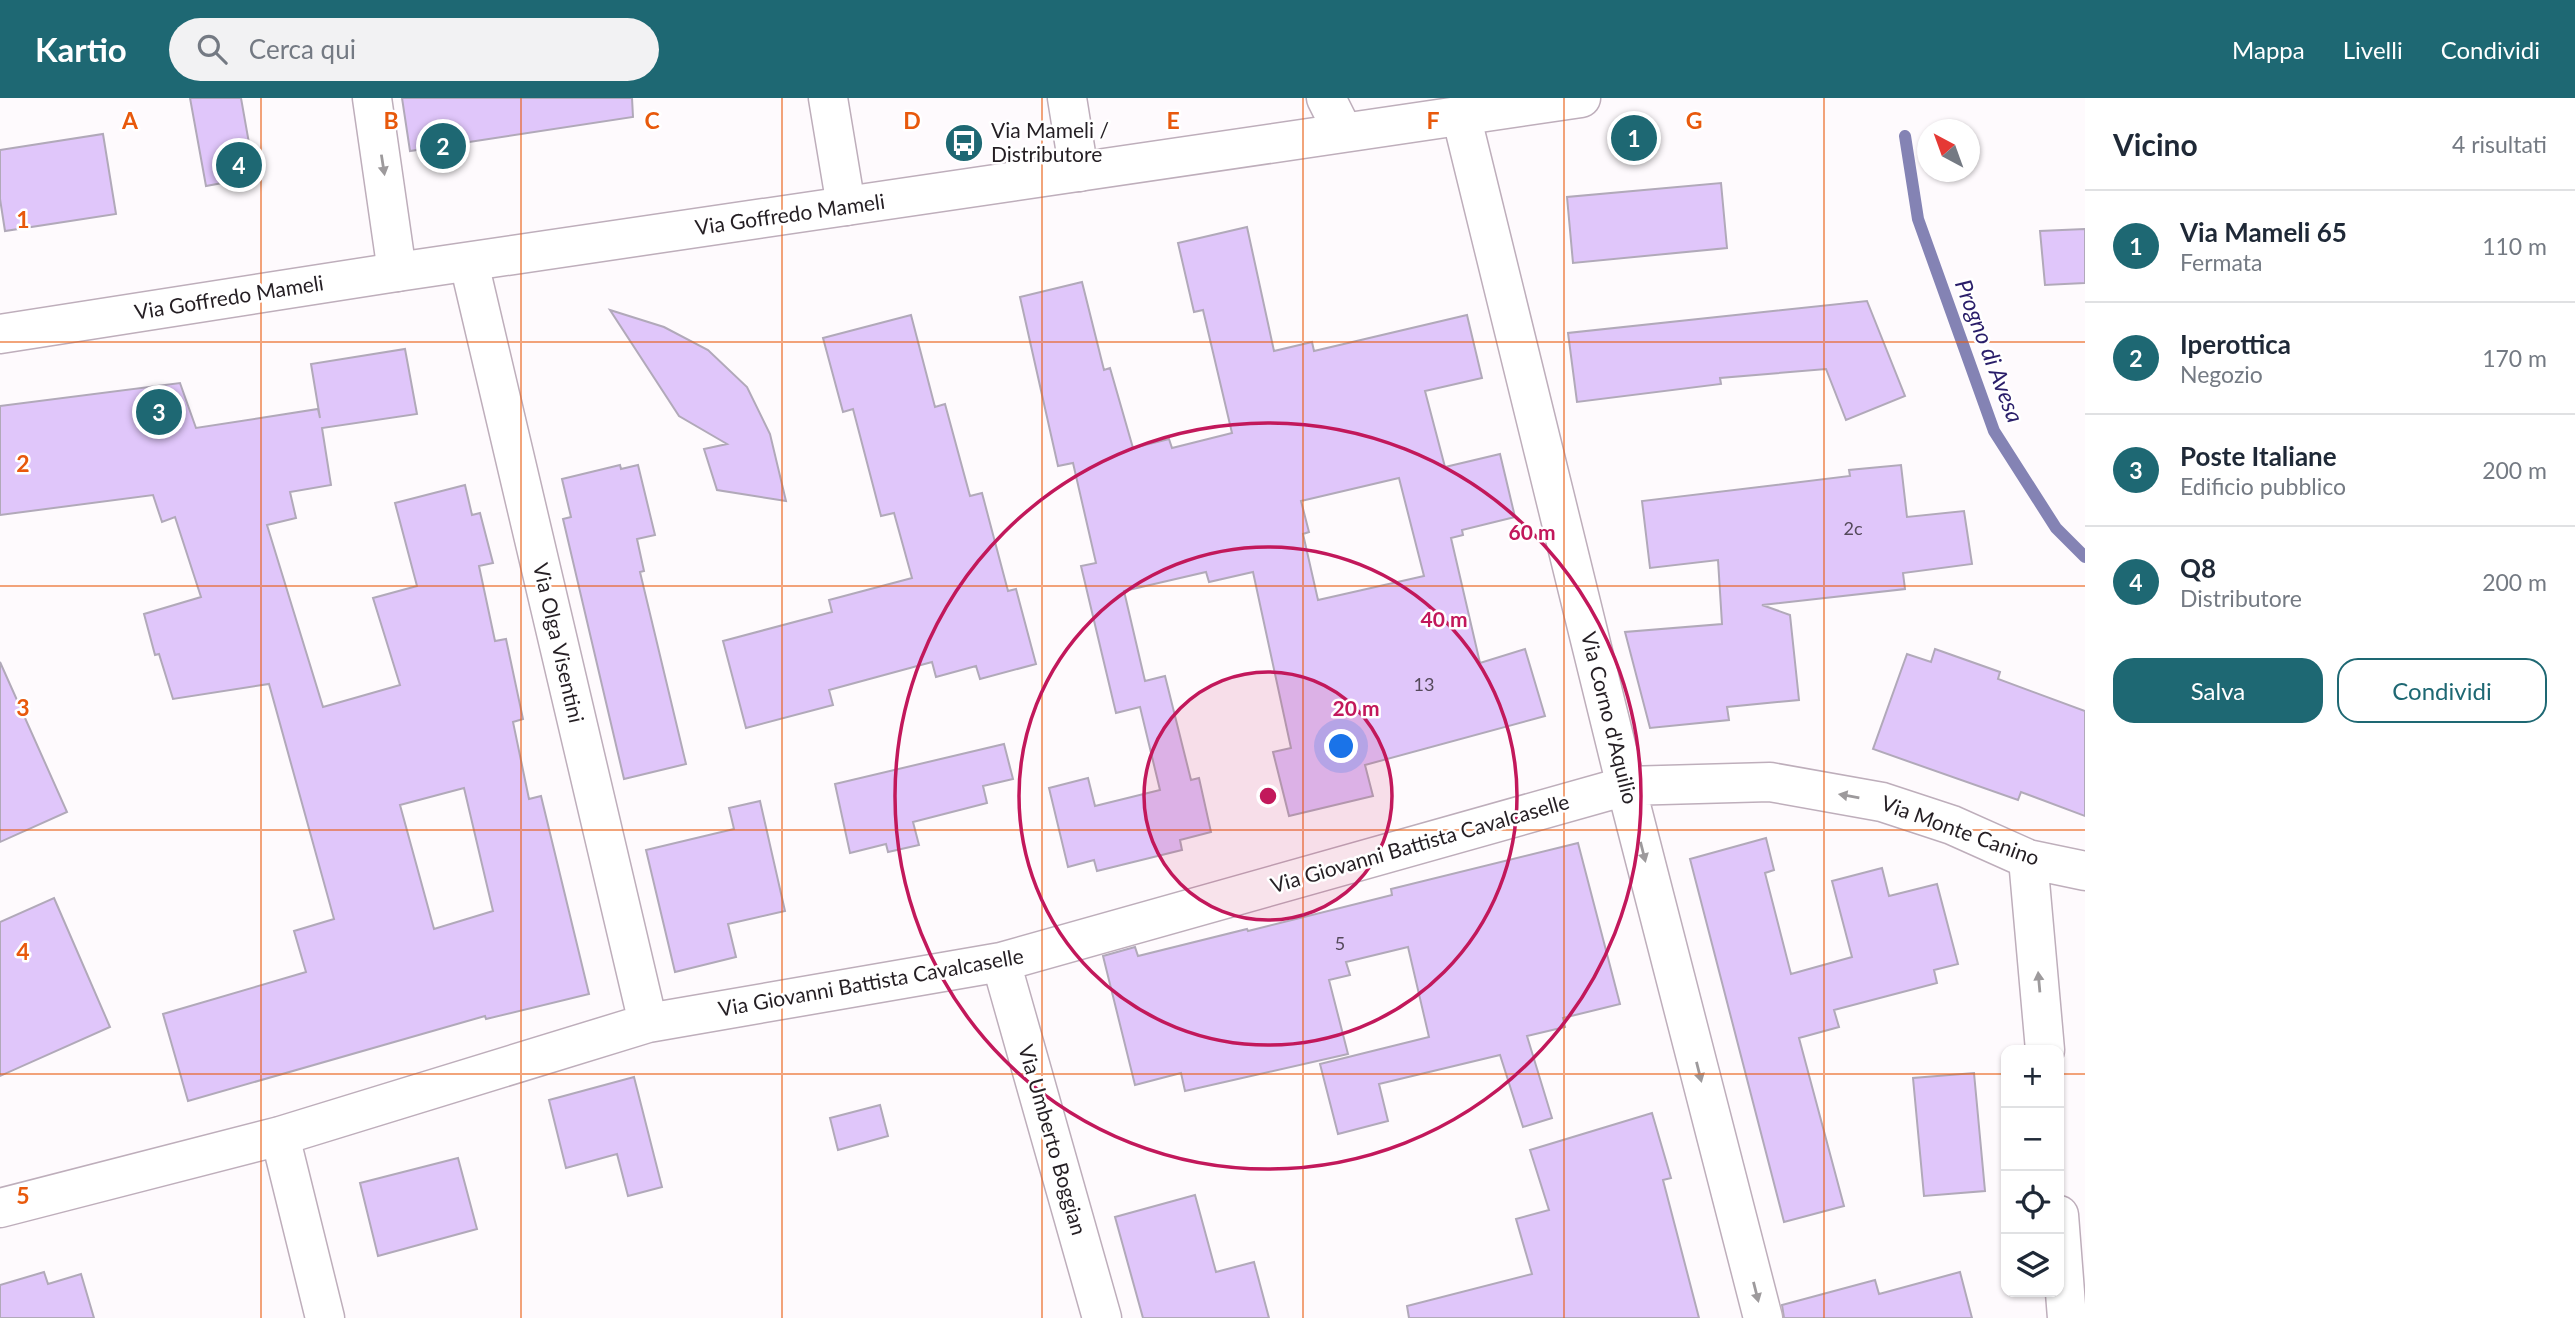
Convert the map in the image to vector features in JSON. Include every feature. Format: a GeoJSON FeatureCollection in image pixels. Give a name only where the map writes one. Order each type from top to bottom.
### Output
{"type":"FeatureCollection","features":[{"type":"Feature","properties":{"kind":"street"},"geometry":{"type":"LineString","coordinates":[[372,98],[397,272]]}},
{"type":"Feature","properties":{"kind":"street"},"geometry":{"type":"LineString","coordinates":[[828,98],[846,206]]}},
{"type":"Feature","properties":{"kind":"street"},"geometry":{"type":"LineString","coordinates":[[1326,98],[1343,132]]}},
{"type":"Feature","properties":{"kind":"street","name":"Via Goffredo Mameli"},"geometry":{"type":"LineString","coordinates":[[0,334],[397,272],[1581,98]]}},
{"type":"Feature","properties":{"kind":"street"},"geometry":{"type":"LineString","coordinates":[[1067,102],[1079,172]]}},
{"type":"Feature","properties":{"kind":"street","name":"Via Corno d'Aquilio"},"geometry":{"type":"LineString","coordinates":[[1461,116],[1626,786],[1763,1318]]}},
{"type":"Feature","properties":{"kind":"street","name":"Via Olga Visentini"},"geometry":{"type":"LineString","coordinates":[[469,262],[648,1023]]}},
{"type":"Feature","properties":{"kind":"street","name":"Via Monte Canino"},"geometry":{"type":"LineString","coordinates":[[1626,786],[1770,782],[1870,799],[1952,825],[2028,859],[2085,871]]}},
{"type":"Feature","properties":{"kind":"street","name":"Via Giovanni Battista Cavalcaselle"},"geometry":{"type":"LineString","coordinates":[[0,1208],[280,1136],[648,1023],[1001,962],[1626,786]]}},
{"type":"Feature","properties":{"kind":"street"},"geometry":{"type":"LineString","coordinates":[[2028,859],[2045,1045]]}},
{"type":"Feature","properties":{"kind":"street","name":"Via Umberto Boggian"},"geometry":{"type":"LineString","coordinates":[[1001,962],[1102,1318]]}},
{"type":"Feature","properties":{"kind":"street"},"geometry":{"type":"LineString","coordinates":[[280,1136],[325,1318]]}},
{"type":"Feature","properties":{"kind":"street"},"geometry":{"type":"LineString","coordinates":[[2060,1234],[2067,1318]]}},
{"type":"Feature","properties":{"kind":"building"},"geometry":{"type":"Polygon","coordinates":[[[190,98],[241,98],[255,177],[206,186],[190,98]]]}},
{"type":"Feature","properties":{"kind":"building"},"geometry":{"type":"Polygon","coordinates":[[[402,98],[632,98],[633,117],[410,151],[402,98]]]}},
{"type":"Feature","properties":{"kind":"building"},"geometry":{"type":"Polygon","coordinates":[[[103,134],[116,214],[5,231],[0,199],[0,150],[103,134]]]}},
{"type":"Feature","properties":{"kind":"building"},"geometry":{"type":"Polygon","coordinates":[[[1721,183],[1727,248],[1573,263],[1567,197],[1721,183]]]}},
{"type":"Feature","properties":{"kind":"building"},"geometry":{"type":"Polygon","coordinates":[[[1247,227],[1274,351],[1312,342],[1314,351],[1467,315],[1482,378],[1425,391],[1445,467],[1500,454],[1515,517],[1462,530],[1463,535],[1451,538],[1480,663],[1525,649],[1545,716],[1365,765],[1373,796],[1289,816],[1273,752],[1291,748],[1253,572],[1209,582],[1206,572],[1124,591],[1145,681],[1165,676],[1191,780],[1199,778],[1211,832],[1180,840],[1182,850],[1097,871],[1094,860],[1068,867],[1049,788],[1088,778],[1095,806],[1160,790],[1140,707],[1116,713],[1081,566],[1096,563],[1073,463],[1058,466],[1020,297],[1082,282],[1104,370],[1110,368],[1133,448],[1169,439],[1172,448],[1232,433],[1203,310],[1194,312],[1178,243],[1247,227]],[[1399,478],[1301,501],[1309,532],[1303,534],[1318,600],[1424,576],[1399,478]]]}},
{"type":"Feature","properties":{"kind":"building"},"geometry":{"type":"Polygon","coordinates":[[[2085,229],[2085,283],[2045,285],[2040,231],[2085,229]]]}},
{"type":"Feature","properties":{"kind":"building"},"geometry":{"type":"Polygon","coordinates":[[[1867,301],[1905,396],[1846,420],[1826,369],[1720,378],[1721,384],[1577,402],[1568,333],[1867,301]]]}},
{"type":"Feature","properties":{"kind":"building"},"geometry":{"type":"Polygon","coordinates":[[[610,310],[664,327],[708,350],[747,387],[770,434],[786,501],[717,490],[704,449],[727,444],[679,416],[610,310]]]}},
{"type":"Feature","properties":{"kind":"building"},"geometry":{"type":"Polygon","coordinates":[[[911,315],[935,407],[945,404],[970,496],[982,493],[1008,591],[1016,589],[1036,664],[980,679],[976,666],[936,677],[932,662],[829,690],[833,705],[746,728],[723,641],[832,612],[829,600],[912,578],[894,513],[881,516],[853,409],[843,412],[823,338],[911,315]]]}},
{"type":"Feature","properties":{"kind":"building"},"geometry":{"type":"Polygon","coordinates":[[[405,349],[417,414],[322,428],[331,485],[290,492],[296,518],[267,525],[323,707],[400,685],[373,598],[417,586],[395,503],[465,485],[472,515],[480,513],[493,563],[479,566],[495,641],[506,639],[523,719],[513,722],[529,799],[541,796],[589,994],[486,1019],[485,1016],[188,1101],[163,1014],[306,972],[294,931],[334,919],[269,684],[173,699],[159,654],[155,655],[144,614],[201,597],[175,517],[162,522],[153,495],[0,515],[0,406],[180,383],[196,428],[318,409],[320,418],[311,364],[405,349]],[[464,788],[400,805],[434,929],[493,911],[464,788]]]}},
{"type":"Feature","properties":{"kind":"building"},"geometry":{"type":"Polygon","coordinates":[[[620,465],[621,469],[638,465],[655,535],[637,539],[644,571],[640,572],[686,764],[624,779],[563,519],[571,517],[562,479],[620,465]]]}},
{"type":"Feature","properties":{"kind":"building"},"geometry":{"type":"Polygon","coordinates":[[[1901,465],[1907,517],[1964,511],[1972,564],[1903,573],[1905,589],[1762,605],[1790,615],[1799,700],[1727,707],[1729,720],[1650,728],[1625,632],[1722,624],[1718,560],[1650,568],[1642,501],[1850,476],[1849,470],[1901,465]]]}},
{"type":"Feature","properties":{"kind":"building"},"geometry":{"type":"Polygon","coordinates":[[[1935,649],[2000,672],[1998,679],[2085,711],[2085,816],[2021,792],[2018,800],[1873,749],[1907,654],[1931,662],[1935,649]]]}},
{"type":"Feature","properties":{"kind":"building"},"geometry":{"type":"Polygon","coordinates":[[[0,662],[67,812],[0,842],[0,662]]]}},
{"type":"Feature","properties":{"kind":"building"},"geometry":{"type":"Polygon","coordinates":[[[1004,744],[1013,779],[983,786],[987,803],[913,822],[919,845],[888,852],[886,844],[850,853],[835,784],[1004,744]]]}},
{"type":"Feature","properties":{"kind":"building"},"geometry":{"type":"Polygon","coordinates":[[[760,801],[785,911],[728,924],[736,957],[675,972],[646,850],[734,829],[729,808],[760,801]]]}},
{"type":"Feature","properties":{"kind":"building"},"geometry":{"type":"Polygon","coordinates":[[[1766,838],[1774,870],[1765,873],[1791,974],[1852,957],[1832,881],[1882,868],[1889,896],[1937,884],[1958,964],[1934,970],[1937,983],[1834,1010],[1839,1027],[1799,1038],[1844,1206],[1784,1222],[1690,859],[1766,838]]]}},
{"type":"Feature","properties":{"kind":"building"},"geometry":{"type":"Polygon","coordinates":[[[1578,843],[1620,1004],[1563,1018],[1565,1027],[1527,1036],[1552,1118],[1523,1127],[1500,1055],[1379,1084],[1388,1121],[1338,1134],[1320,1064],[1429,1037],[1408,947],[1346,962],[1350,975],[1329,980],[1348,1054],[1185,1091],[1181,1073],[1135,1085],[1103,956],[1135,947],[1138,956],[1247,929],[1248,931],[1392,895],[1391,889],[1578,843]]]}},
{"type":"Feature","properties":{"kind":"building"},"geometry":{"type":"Polygon","coordinates":[[[54,898],[110,1027],[0,1076],[0,922],[54,898]]]}},
{"type":"Feature","properties":{"kind":"building"},"geometry":{"type":"Polygon","coordinates":[[[1974,1073],[1985,1191],[1924,1196],[1913,1078],[1974,1073]]]}},
{"type":"Feature","properties":{"kind":"building"},"geometry":{"type":"Polygon","coordinates":[[[634,1077],[662,1187],[628,1196],[617,1154],[566,1168],[549,1100],[634,1077]]]}},
{"type":"Feature","properties":{"kind":"building"},"geometry":{"type":"Polygon","coordinates":[[[880,1105],[888,1136],[838,1150],[830,1118],[880,1105]]]}},
{"type":"Feature","properties":{"kind":"building"},"geometry":{"type":"Polygon","coordinates":[[[1652,1113],[1671,1178],[1663,1180],[1699,1318],[1409,1318],[1407,1306],[1532,1274],[1516,1219],[1549,1210],[1530,1150],[1652,1113]]]}},
{"type":"Feature","properties":{"kind":"building"},"geometry":{"type":"Polygon","coordinates":[[[458,1158],[477,1229],[378,1256],[360,1183],[458,1158]]]}},
{"type":"Feature","properties":{"kind":"building"},"geometry":{"type":"Polygon","coordinates":[[[1195,1195],[1216,1272],[1254,1262],[1269,1318],[1143,1318],[1115,1217],[1195,1195]]]}},
{"type":"Feature","properties":{"kind":"building"},"geometry":{"type":"Polygon","coordinates":[[[44,1272],[48,1284],[81,1274],[94,1318],[0,1318],[0,1285],[44,1272]]]}},
{"type":"Feature","properties":{"kind":"building"},"geometry":{"type":"Polygon","coordinates":[[[1960,1272],[1972,1318],[1784,1318],[1782,1305],[1875,1280],[1879,1294],[1960,1272]]]}},
{"type":"Feature","properties":{"kind":"waterway","name":"Progno di Avesa"},"geometry":{"type":"LineString","coordinates":[[1905,136],[1918,219],[1994,431],[2056,528],[2085,557]]}},
{"type":"Feature","properties":{"kind":"place","name":"Via Mameli 65"},"geometry":{"type":"Point","coordinates":[1634,138]}},
{"type":"Feature","properties":{"kind":"place","name":"Via Mameli / Distributore"},"geometry":{"type":"Point","coordinates":[964,143]}},
{"type":"Feature","properties":{"kind":"place","name":"Iperottica"},"geometry":{"type":"Point","coordinates":[443,146]}},
{"type":"Feature","properties":{"kind":"place","name":"Q8"},"geometry":{"type":"Point","coordinates":[239,165]}},
{"type":"Feature","properties":{"kind":"place","name":"Poste Italiane"},"geometry":{"type":"Point","coordinates":[159,412]}}]}
